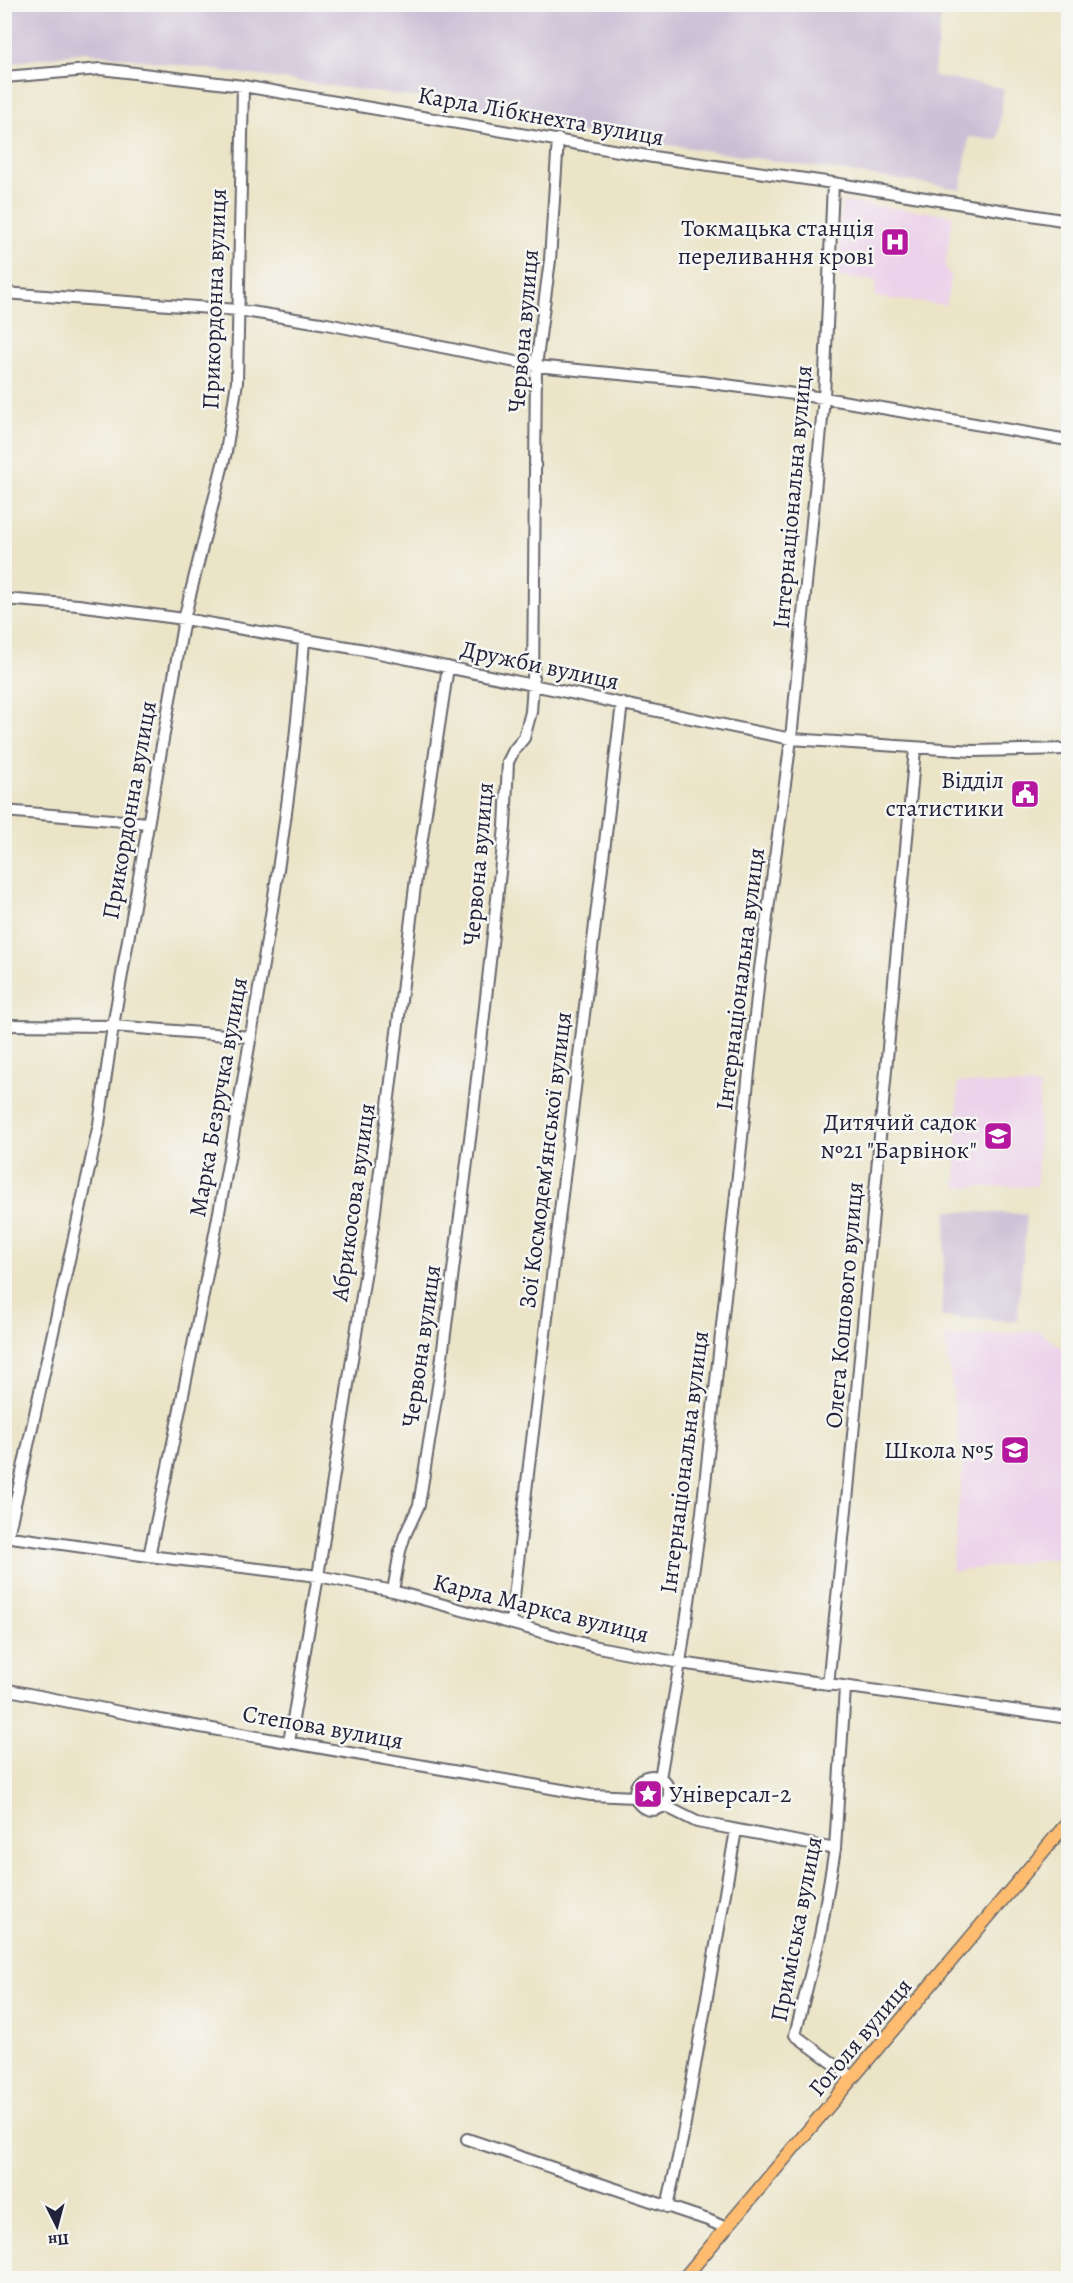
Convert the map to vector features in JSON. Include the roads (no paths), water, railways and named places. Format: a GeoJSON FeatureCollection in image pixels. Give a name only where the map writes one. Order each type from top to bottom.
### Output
{"type":"FeatureCollection","features":[{"type":"Feature","properties":{"kind":"main road","name":"Гоголя вулиця"},"geometry":{"type":"LineString","coordinates":[[684,2278],[1068,1822]]}},
{"type":"Feature","properties":{"kind":"street","name":"Карла Лібкнехта вулиця"},"geometry":{"type":"LineString","coordinates":[[4,77],[101,69],[243,86],[653,157],[1068,221]]}},
{"type":"Feature","properties":{"kind":"street","name":"Прикордонна вулиця"},"geometry":{"type":"LineString","coordinates":[[6,1536],[99,1124],[113,1026],[184,619],[226,452],[237,382],[243,86]]}},
{"type":"Feature","properties":{"kind":"street","name":"Червона вулиця"},"geometry":{"type":"LineString","coordinates":[[393,1591],[399,1551],[419,1505],[439,1380],[474,1111],[505,827],[508,762],[524,738],[531,712],[536,366],[550,260],[558,139]]}},
{"type":"Feature","properties":{"kind":"street","name":"Інтернаціональна вулиця"},"geometry":{"type":"LineString","coordinates":[[660,1778],[680,1663],[702,1512],[760,969],[791,739],[824,398],[833,183]]}},
{"type":"Feature","properties":{"kind":"street"},"geometry":{"type":"LineString","coordinates":[[4,293],[238,310],[327,324],[536,366],[703,382],[824,398],[1068,440]]}},
{"type":"Feature","properties":{"kind":"street","name":"Дружби вулиця"},"geometry":{"type":"LineString","coordinates":[[4,599],[78,605],[184,619],[448,667],[791,739],[974,752],[1068,749]]}},
{"type":"Feature","properties":{"kind":"street","name":"Марка Безручка вулиця"},"geometry":{"type":"LineString","coordinates":[[148,1556],[194,1349],[251,1036],[281,849],[298,722],[304,641]]}},
{"type":"Feature","properties":{"kind":"street","name":"Абрикосова вулиця"},"geometry":{"type":"LineString","coordinates":[[289,1742],[318,1576],[374,1219],[416,878],[448,667]]}},
{"type":"Feature","properties":{"kind":"street","name":"Зої Космодем’янської вулиця"},"geometry":{"type":"LineString","coordinates":[[511,1623],[528,1465],[622,703]]}},
{"type":"Feature","properties":{"kind":"street","name":"Олега Кошового вулиця"},"geometry":{"type":"LineString","coordinates":[[828,1685],[854,1432],[915,749]]}},
{"type":"Feature","properties":{"kind":"street"},"geometry":{"type":"LineString","coordinates":[[4,811],[148,823]]}},
{"type":"Feature","properties":{"kind":"street"},"geometry":{"type":"LineString","coordinates":[[4,1025],[113,1026],[251,1036]]}},
{"type":"Feature","properties":{"kind":"street","name":"Карла Маркса вулиця"},"geometry":{"type":"LineString","coordinates":[[6,1536],[318,1576],[393,1591],[593,1646],[680,1663],[1068,1718]]}},
{"type":"Feature","properties":{"kind":"street","name":"Приміська вулиця"},"geometry":{"type":"LineString","coordinates":[[845,1688],[835,1849],[820,1936],[795,2035],[853,2078]]}},
{"type":"Feature","properties":{"kind":"street","name":"Степова вулиця"},"geometry":{"type":"LineString","coordinates":[[4,1689],[155,1719],[591,1796],[635,1797]]}},
{"type":"Feature","properties":{"kind":"street"},"geometry":{"type":"LineString","coordinates":[[649,1776],[660,1778],[669,1790],[667,1801],[659,1808],[648,1809],[638,1803],[634,1792],[639,1781],[649,1776]]}},
{"type":"Feature","properties":{"kind":"street"},"geometry":{"type":"LineString","coordinates":[[663,1805],[697,1822],[835,1849]]}},
{"type":"Feature","properties":{"kind":"street"},"geometry":{"type":"LineString","coordinates":[[667,2207],[682,2140],[736,1830]]}},
{"type":"Feature","properties":{"kind":"street"},"geometry":{"type":"LineString","coordinates":[[467,2139],[726,2228]]}},
{"type":"Feature","properties":{"kind":"place","name":"Токмацька станція переливання крові"},"geometry":{"type":"Point","coordinates":[895,242]}},
{"type":"Feature","properties":{"kind":"place","name":"Відділ статистики"},"geometry":{"type":"Point","coordinates":[1025,794]}},
{"type":"Feature","properties":{"kind":"place","name":"Дитячий садок №21 \"Барвінок\""},"geometry":{"type":"Point","coordinates":[998,1136]}},
{"type":"Feature","properties":{"kind":"place","name":"Школа №5"},"geometry":{"type":"Point","coordinates":[1015,1450]}},
{"type":"Feature","properties":{"kind":"place","name":"Універсал-2"},"geometry":{"type":"Point","coordinates":[648,1794]}}]}
